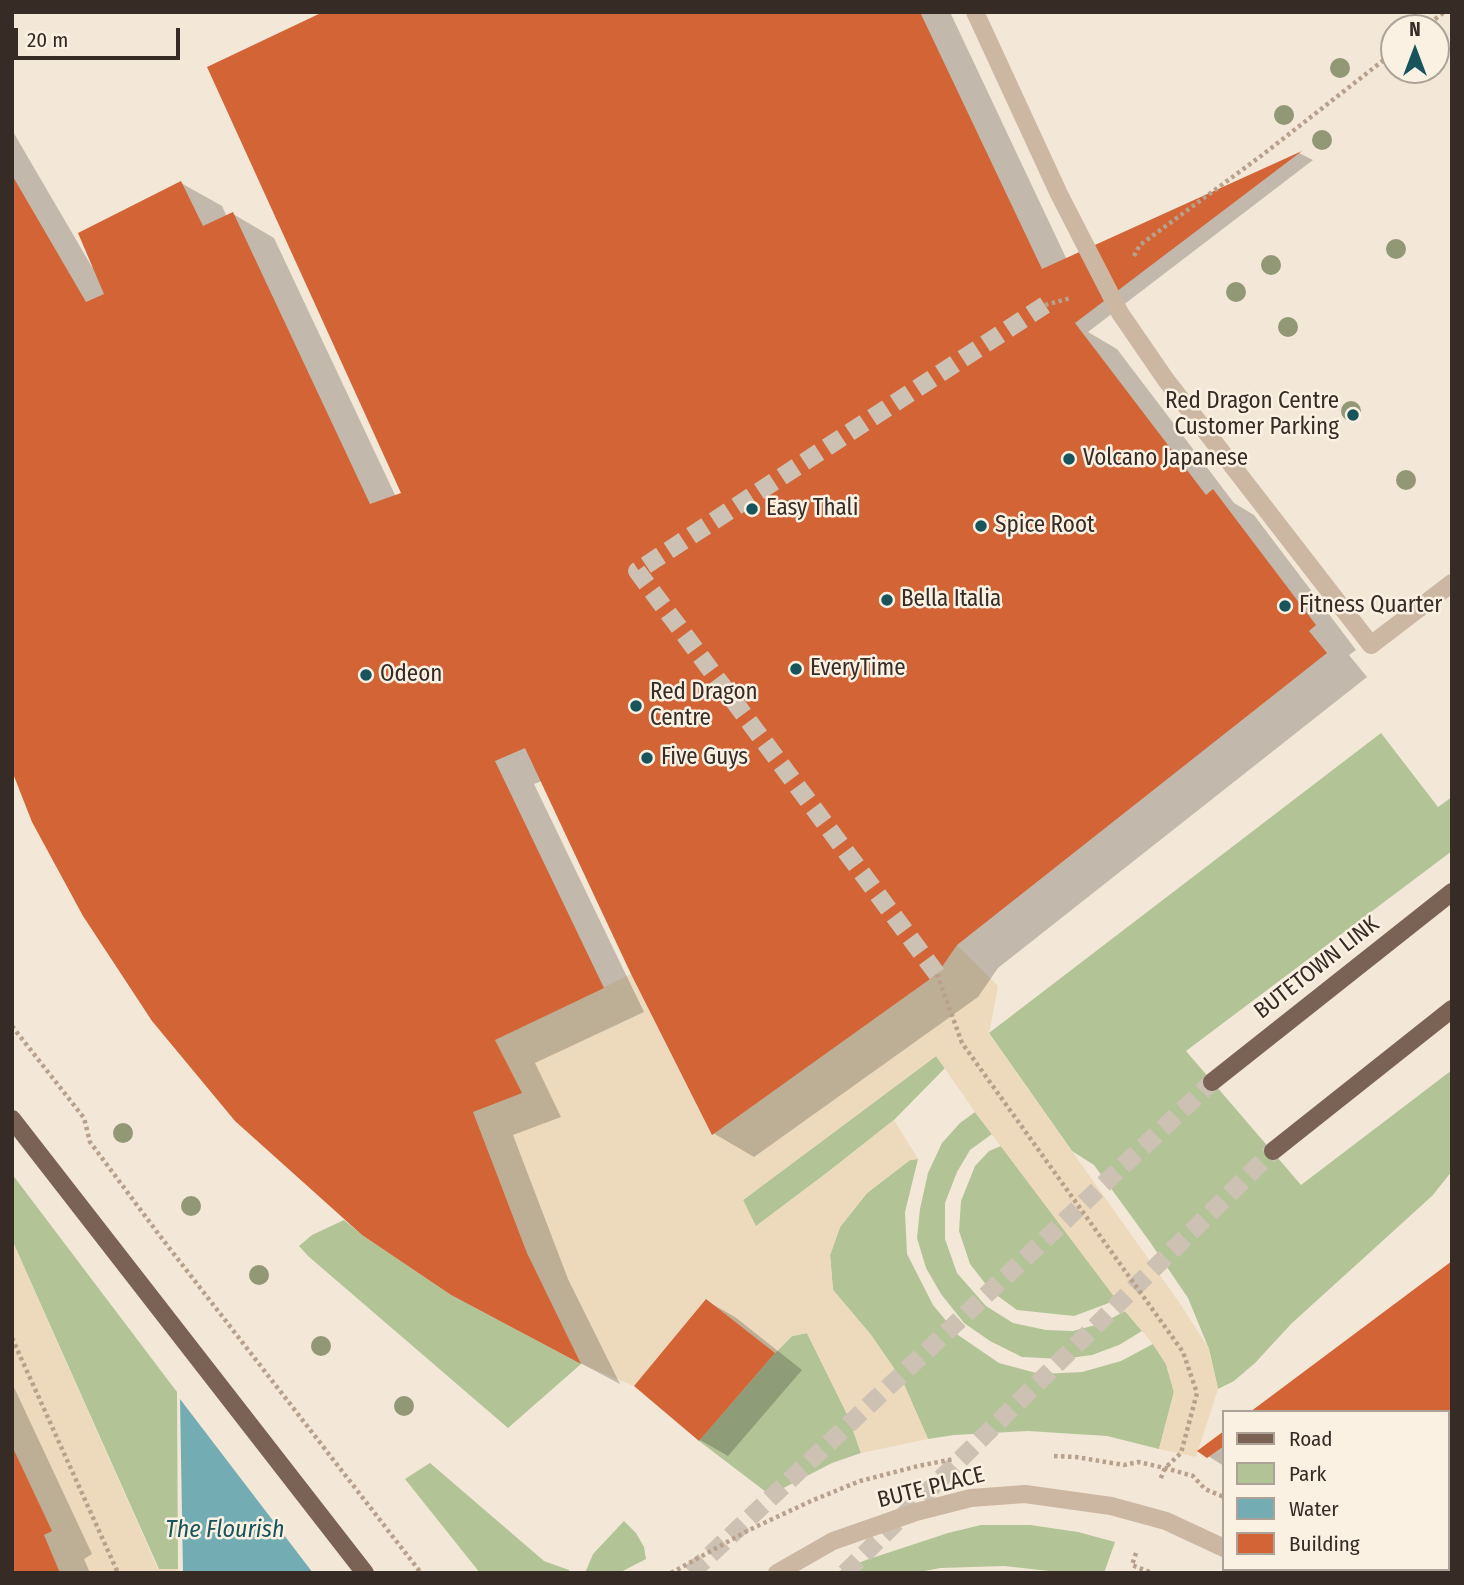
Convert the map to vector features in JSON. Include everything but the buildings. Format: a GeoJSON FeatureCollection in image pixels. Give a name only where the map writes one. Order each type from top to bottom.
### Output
{"type":"FeatureCollection","features":[{"type":"Feature","properties":{"kind":"main road","name":"BUTETOWN LINK"},"geometry":{"type":"LineString","coordinates":[[1212,1082],[1452,892]]}},
{"type":"Feature","properties":{"kind":"main road"},"geometry":{"type":"LineString","coordinates":[[1273,1151],[1452,1009]]}},
{"type":"Feature","properties":{"kind":"main road"},"geometry":{"type":"LineString","coordinates":[[12,1119],[365,1573]]}},
{"type":"Feature","properties":{"kind":"street"},"geometry":{"type":"LineString","coordinates":[[975,12],[1059,194],[1120,313],[1175,391],[1370,645],[1452,583]]}},
{"type":"Feature","properties":{"kind":"street","name":"BUTE PLACE"},"geometry":{"type":"LineString","coordinates":[[776,1573],[833,1541],[916,1512],[971,1498],[1025,1494],[1111,1506],[1166,1521],[1222,1547]]}},
{"type":"Feature","properties":{"kind":"path"},"geometry":{"type":"LineString","coordinates":[[1130,262],[1140,245],[1261,156],[1380,63]]}},
{"type":"Feature","properties":{"kind":"path"},"geometry":{"type":"LineString","coordinates":[[1045,305],[1077,297]]}},
{"type":"Feature","properties":{"kind":"path"},"geometry":{"type":"LineString","coordinates":[[937,974],[962,1043],[1183,1352],[1197,1392],[1181,1453],[1165,1468],[1158,1486]]}},
{"type":"Feature","properties":{"kind":"path"},"geometry":{"type":"LineString","coordinates":[[12,1026],[84,1118],[90,1142],[160,1236],[421,1573]]}},
{"type":"Feature","properties":{"kind":"path"},"geometry":{"type":"LineString","coordinates":[[12,1338],[118,1573]]}},
{"type":"Feature","properties":{"kind":"path"},"geometry":{"type":"LineString","coordinates":[[1138,1462],[1193,1476],[1205,1489],[1222,1496]]}},
{"type":"Feature","properties":{"kind":"path"},"geometry":{"type":"LineString","coordinates":[[1138,1545],[1132,1565],[1152,1573]]}},
{"type":"Feature","properties":{"kind":"green space"},"geometry":{"type":"Polygon","coordinates":[[[1381,733],[1438,807],[1452,797],[1452,851],[1186,1051],[1301,1185],[1452,1070],[1452,1171],[1432,1196],[1291,1324],[1255,1363],[1234,1381],[1218,1389],[1209,1349],[1188,1298],[1094,1165],[1072,1151],[989,1033],[1381,733]]]}},
{"type":"Feature","properties":{"kind":"green space"},"geometry":{"type":"Polygon","coordinates":[[[936,1056],[945,1068],[894,1120],[755,1227],[743,1200],[936,1056]]]}},
{"type":"Feature","properties":{"kind":"green space"},"geometry":{"type":"Polygon","coordinates":[[[975,1112],[992,1134],[970,1150],[957,1172],[945,1203],[945,1239],[957,1273],[986,1306],[1013,1323],[1046,1330],[1073,1331],[1103,1323],[1125,1311],[1142,1331],[1119,1345],[1092,1355],[1062,1359],[1022,1357],[990,1341],[964,1323],[941,1294],[926,1268],[917,1238],[920,1209],[928,1173],[942,1143],[960,1123],[975,1112]]]}},
{"type":"Feature","properties":{"kind":"green space"},"geometry":{"type":"Polygon","coordinates":[[[1001,1146],[1117,1300],[1074,1316],[1017,1310],[991,1291],[970,1264],[959,1231],[961,1201],[975,1166],[989,1151],[1001,1146]]]}},
{"type":"Feature","properties":{"kind":"green space"},"geometry":{"type":"Polygon","coordinates":[[[918,1159],[905,1212],[907,1254],[933,1305],[958,1335],[999,1363],[1040,1374],[1082,1372],[1121,1361],[1153,1344],[1166,1364],[1174,1392],[1159,1449],[1107,1436],[1028,1431],[928,1439],[902,1380],[871,1335],[833,1290],[830,1255],[840,1227],[867,1193],[910,1160],[918,1159]]]}},
{"type":"Feature","properties":{"kind":"green space"},"geometry":{"type":"Polygon","coordinates":[[[12,1174],[177,1392],[178,1569],[159,1569],[12,1240],[12,1174]]]}},
{"type":"Feature","properties":{"kind":"green space"},"geometry":{"type":"Polygon","coordinates":[[[344,1220],[451,1295],[581,1364],[508,1428],[299,1246],[312,1235],[344,1220]]]}},
{"type":"Feature","properties":{"kind":"green space"},"geometry":{"type":"Polygon","coordinates":[[[807,1333],[848,1416],[861,1453],[832,1463],[770,1495],[699,1441],[792,1336],[807,1333]]]}},
{"type":"Feature","properties":{"kind":"green space"},"geometry":{"type":"Polygon","coordinates":[[[430,1463],[544,1561],[569,1570],[569,1573],[480,1573],[405,1479],[430,1463]]]}},
{"type":"Feature","properties":{"kind":"green space"},"geometry":{"type":"Polygon","coordinates":[[[624,1521],[636,1533],[644,1547],[646,1559],[619,1573],[585,1573],[593,1554],[624,1521]]]}},
{"type":"Feature","properties":{"kind":"green space"},"geometry":{"type":"Polygon","coordinates":[[[981,1525],[1030,1525],[1078,1532],[1115,1542],[1104,1573],[1067,1573],[1004,1566],[941,1568],[913,1573],[834,1573],[948,1533],[981,1525]]]}},
{"type":"Feature","properties":{"kind":"shaded area"},"geometry":{"type":"Polygon","coordinates":[[[957,945],[998,986],[989,1034],[1181,1305],[1209,1349],[1218,1389],[1196,1457],[1159,1449],[1174,1392],[1166,1364],[975,1112],[936,1056],[743,1200],[756,1226],[894,1120],[918,1159],[910,1160],[867,1193],[840,1227],[830,1255],[833,1290],[871,1335],[902,1380],[928,1439],[861,1453],[848,1416],[807,1333],[792,1336],[775,1353],[706,1299],[634,1386],[581,1364],[527,1253],[473,1112],[521,1093],[495,1040],[631,974],[957,945]]]}},
{"type":"Feature","properties":{"kind":"shaded area"},"geometry":{"type":"Polygon","coordinates":[[[12,1240],[158,1569],[178,1569],[178,1573],[60,1573],[44,1535],[51,1530],[12,1446],[12,1240]]]}},
{"type":"Feature","properties":{"kind":"water","name":"The Flourish"},"geometry":{"type":"Polygon","coordinates":[[[180,1399],[313,1573],[183,1573],[180,1399]]]}},
{"type":"Feature","properties":{"kind":"tunnel"},"geometry":{"type":"LineString","coordinates":[[937,974],[637,571],[1045,305]]}},
{"type":"Feature","properties":{"kind":"tunnel"},"geometry":{"type":"LineString","coordinates":[[691,1573],[1212,1082]]}},
{"type":"Feature","properties":{"kind":"tunnel"},"geometry":{"type":"LineString","coordinates":[[845,1573],[1273,1151]]}},
{"type":"Feature","properties":{"kind":"place","name":"Red Dragon Centre Customer Parking"},"geometry":{"type":"Point","coordinates":[1353,415]}},
{"type":"Feature","properties":{"kind":"place","name":"Volcano Japanese"},"geometry":{"type":"Point","coordinates":[1069,459]}},
{"type":"Feature","properties":{"kind":"place","name":"Easy Thali"},"geometry":{"type":"Point","coordinates":[752,509]}},
{"type":"Feature","properties":{"kind":"place","name":"Spice Root"},"geometry":{"type":"Point","coordinates":[981,526]}},
{"type":"Feature","properties":{"kind":"place","name":"Bella Italia"},"geometry":{"type":"Point","coordinates":[887,600]}},
{"type":"Feature","properties":{"kind":"place","name":"Fitness Quarter"},"geometry":{"type":"Point","coordinates":[1285,606]}},
{"type":"Feature","properties":{"kind":"place","name":"EveryTime"},"geometry":{"type":"Point","coordinates":[796,669]}},
{"type":"Feature","properties":{"kind":"place","name":"Odeon"},"geometry":{"type":"Point","coordinates":[366,675]}},
{"type":"Feature","properties":{"kind":"place","name":"Red Dragon Centre"},"geometry":{"type":"Point","coordinates":[636,706]}},
{"type":"Feature","properties":{"kind":"place","name":"Five Guys"},"geometry":{"type":"Point","coordinates":[647,758]}}]}
